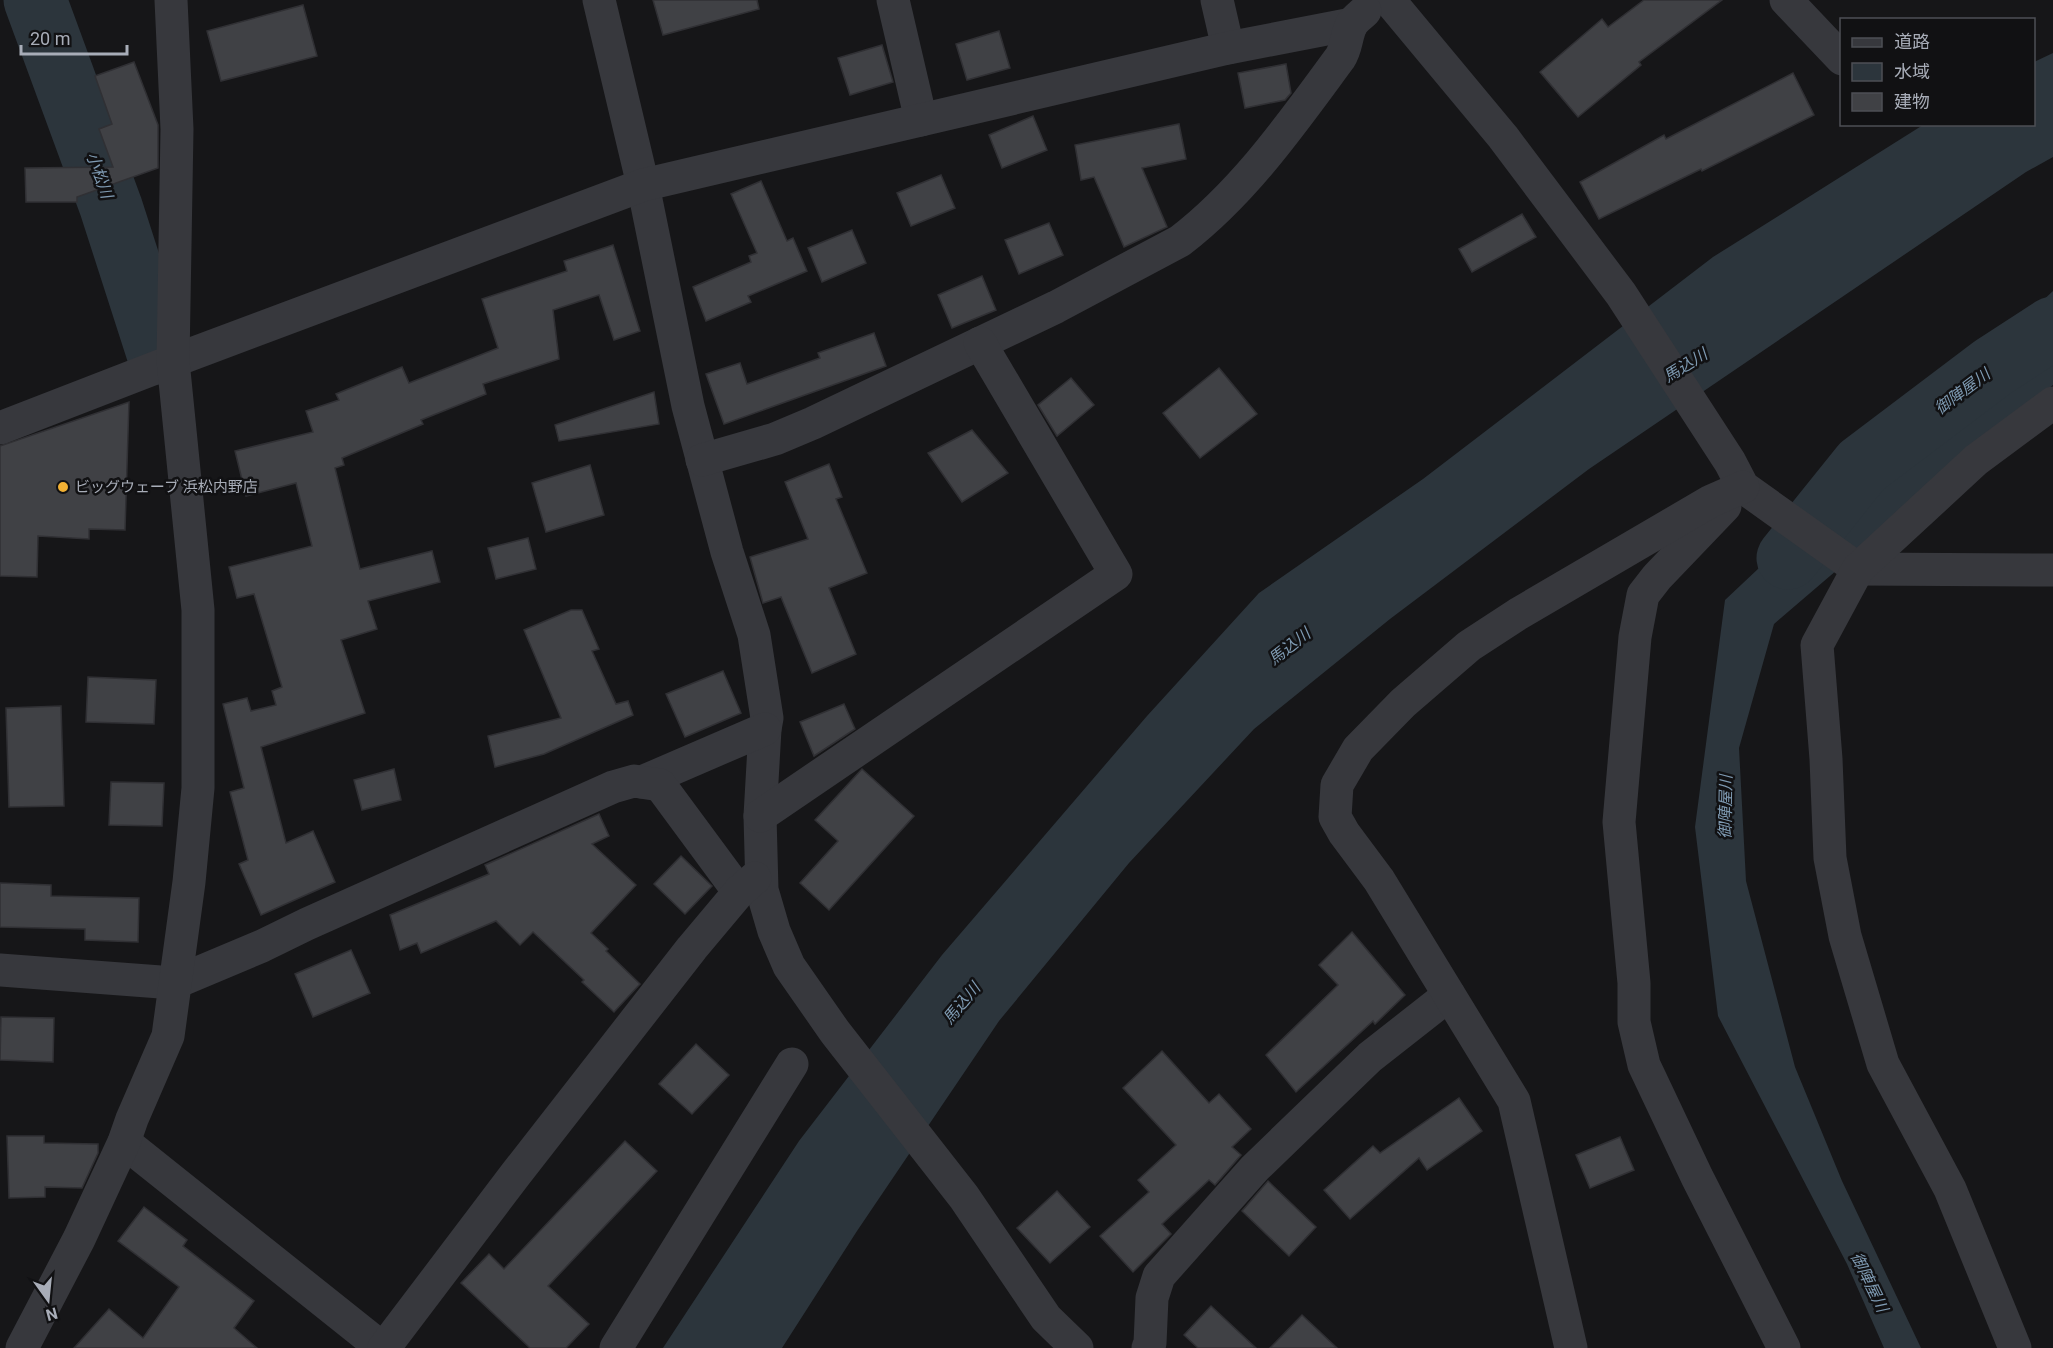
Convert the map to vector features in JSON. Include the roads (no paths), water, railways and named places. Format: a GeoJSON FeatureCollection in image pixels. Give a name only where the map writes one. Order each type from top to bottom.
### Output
{"type":"FeatureCollection","features":[{"type":"Feature","properties":{"kind":"street"},"geometry":{"type":"LineString","coordinates":[[22,1348],[80,1239],[168,1036],[189,882],[198,788],[198,610],[173,361],[177,129],[171,0]]}},
{"type":"Feature","properties":{"kind":"street"},"geometry":{"type":"LineString","coordinates":[[124,1142],[383,1348],[692,948],[750,882],[760,816],[767,718],[754,635],[727,552],[688,406],[643,185],[599,0]]}},
{"type":"Feature","properties":{"kind":"street"},"geometry":{"type":"LineString","coordinates":[[893,0],[921,120]]}},
{"type":"Feature","properties":{"kind":"street"},"geometry":{"type":"LineString","coordinates":[[1217,0],[1228,48]]}},
{"type":"Feature","properties":{"kind":"street"},"geometry":{"type":"LineString","coordinates":[[702,460],[775,439],[875,394],[1056,307],[1180,241],[1232,195],[1289,127],[1344,52],[1352,24],[1376,0]]}},
{"type":"Feature","properties":{"kind":"street"},"geometry":{"type":"LineString","coordinates":[[1389,0],[1503,137],[1621,294],[1736,475],[1858,569],[2053,570]]}},
{"type":"Feature","properties":{"kind":"street"},"geometry":{"type":"LineString","coordinates":[[1785,0],[1840,57]]}},
{"type":"Feature","properties":{"kind":"street"},"geometry":{"type":"LineString","coordinates":[[0,428],[643,185],[1228,48],[1352,24]]}},
{"type":"Feature","properties":{"kind":"street"},"geometry":{"type":"LineString","coordinates":[[760,816],[1116,574],[980,343]]}},
{"type":"Feature","properties":{"kind":"street"},"geometry":{"type":"LineString","coordinates":[[2016,1348],[1950,1190],[1883,1064],[1845,936],[1830,858],[1826,759],[1817,645],[1858,569],[1976,459],[2053,403]]}},
{"type":"Feature","properties":{"kind":"street"},"geometry":{"type":"LineString","coordinates":[[1571,1348],[1514,1101],[1379,880],[1335,817],[1337,785],[1358,749],[1403,703],[1469,646],[1711,501],[1736,475]]}},
{"type":"Feature","properties":{"kind":"street"},"geometry":{"type":"LineString","coordinates":[[1736,475],[1643,595],[1635,637],[1619,822],[1634,983],[1634,1022],[1644,1065],[1697,1177],[1784,1348]]}},
{"type":"Feature","properties":{"kind":"street"},"geometry":{"type":"LineString","coordinates":[[642,782],[765,729]]}},
{"type":"Feature","properties":{"kind":"street"},"geometry":{"type":"LineString","coordinates":[[0,970],[174,983],[262,946],[613,787],[634,781],[660,785],[750,882],[762,890],[774,931],[789,966],[835,1032],[964,1197],[1046,1318],[1077,1348]]}},
{"type":"Feature","properties":{"kind":"street"},"geometry":{"type":"LineString","coordinates":[[1148,1348],[1152,1298],[1159,1276],[1271,1152],[1370,1057],[1449,995]]}},
{"type":"Feature","properties":{"kind":"street"},"geometry":{"type":"LineString","coordinates":[[616,1348],[792,1064]]}},
{"type":"Feature","properties":{"kind":"water","name":"馬込川"},"geometry":{"type":"Polygon","coordinates":[[[2053,53],[2053,157],[2026,172],[1589,469],[1390,619],[1254,729],[1129,863],[999,1021],[857,1231],[782,1348],[663,1348],[799,1141],[942,955],[1147,716],[1259,593],[1423,479],[1713,257],[1921,126],[2035,126],[2035,62],[2053,53]]]}},
{"type":"Feature","properties":{"kind":"water"},"geometry":{"type":"Polygon","coordinates":[[[2053,291],[2053,385],[1774,624],[1739,748],[1746,881],[1795,1067],[1842,1181],[1921,1348],[1884,1348],[1847,1264],[1718,1016],[1695,827],[1725,600],[2053,291]]]}},
{"type":"Feature","properties":{"kind":"waterway","name":"小松川"},"geometry":{"type":"LineString","coordinates":[[35,0],[111,207],[158,353]]}},
{"type":"Feature","properties":{"kind":"waterway","name":"御陣屋川"},"geometry":{"type":"LineString","coordinates":[[1788,558],[1862,466],[1993,367],[2053,328]]}},
{"type":"Feature","properties":{"kind":"place","name":"ビッグウェーブ 浜松内野店"},"geometry":{"type":"Point","coordinates":[63,487]}}]}
